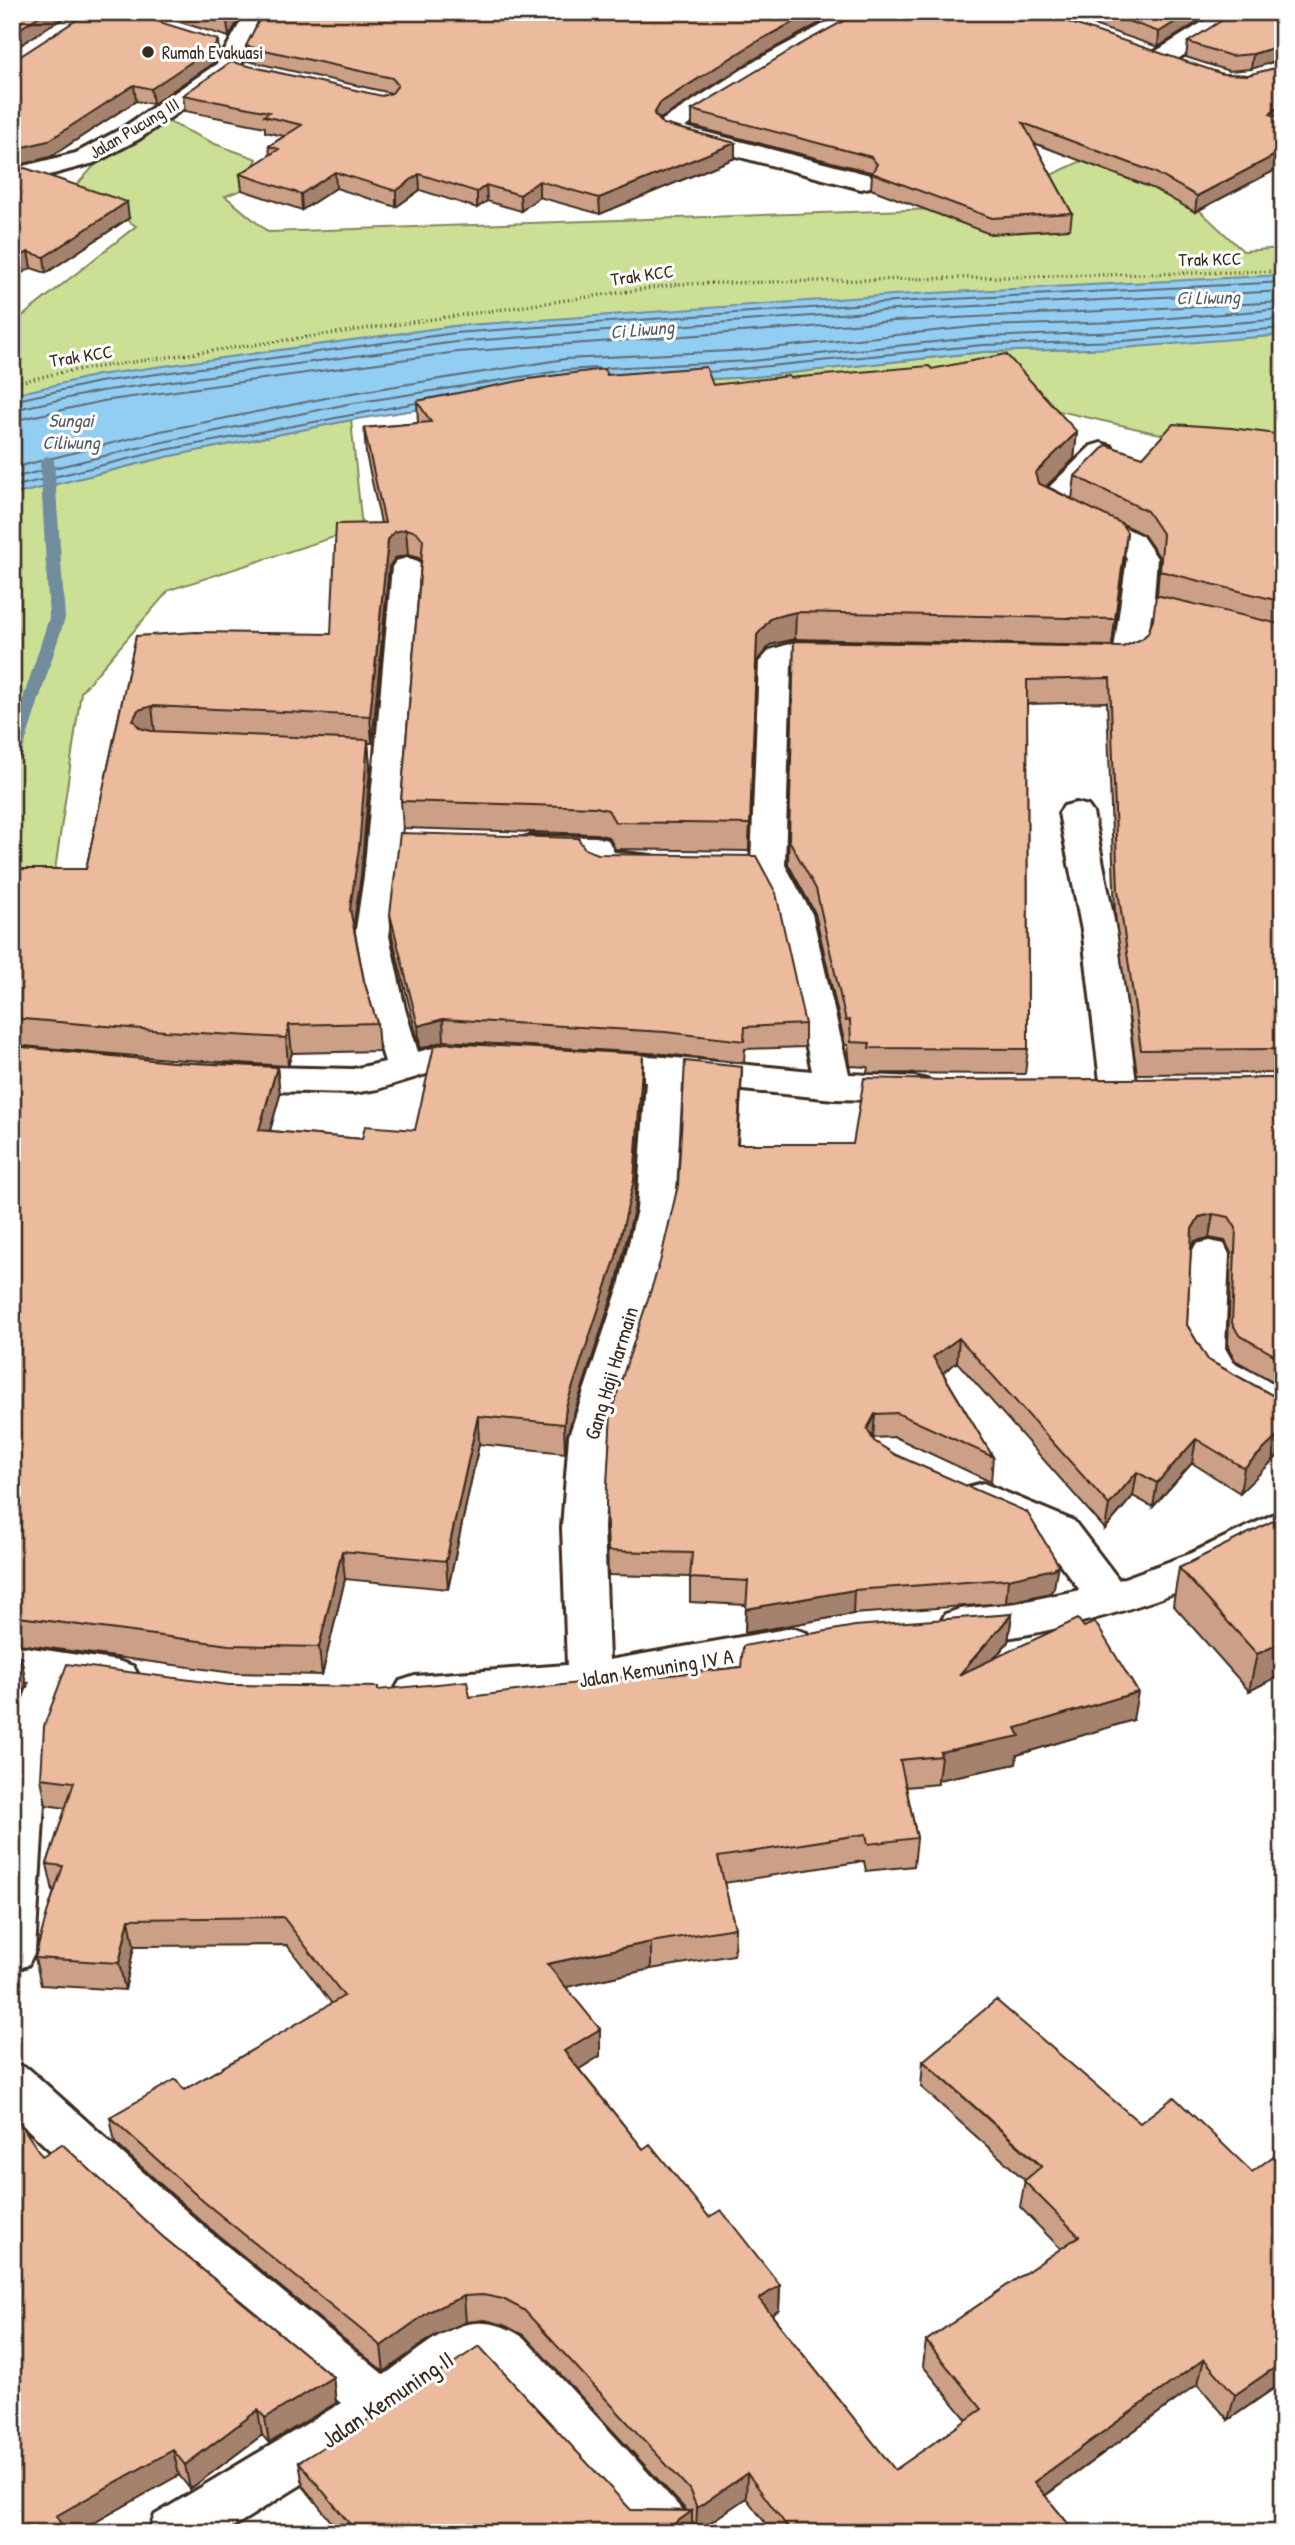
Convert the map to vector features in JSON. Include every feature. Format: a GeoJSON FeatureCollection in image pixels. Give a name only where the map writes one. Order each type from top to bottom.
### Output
{"type":"FeatureCollection","features":[{"type":"Feature","properties":{"kind":"street","name":"Jalan Pucung III"},"geometry":{"type":"LineString","coordinates":[[12,177],[85,159],[130,134],[233,59],[258,12]]}},
{"type":"Feature","properties":{"kind":"street"},"geometry":{"type":"LineString","coordinates":[[861,181],[673,132],[670,126],[754,70],[865,12]]}},
{"type":"Feature","properties":{"kind":"street"},"geometry":{"type":"LineString","coordinates":[[1162,58],[1236,12]]}},
{"type":"Feature","properties":{"kind":"street"},"geometry":{"type":"LineString","coordinates":[[212,43],[254,73]]}},
{"type":"Feature","properties":{"kind":"street"},"geometry":{"type":"LineString","coordinates":[[1136,50],[1186,67]]}},
{"type":"Feature","properties":{"kind":"street"},"geometry":{"type":"LineString","coordinates":[[1066,658],[1125,658],[1129,655],[1142,558],[1131,541],[1049,502],[1101,452]]}},
{"type":"Feature","properties":{"kind":"street"},"geometry":{"type":"LineString","coordinates":[[405,1068],[387,1009],[372,936],[381,876],[395,842],[391,756],[407,567]]}},
{"type":"Feature","properties":{"kind":"street"},"geometry":{"type":"LineString","coordinates":[[1138,602],[1283,639]]}},
{"type":"Feature","properties":{"kind":"street"},"geometry":{"type":"LineString","coordinates":[[834,1087],[795,914],[755,865],[775,662],[782,655],[795,651],[876,653]]}},
{"type":"Feature","properties":{"kind":"street"},"geometry":{"type":"LineString","coordinates":[[354,755],[391,756]]}},
{"type":"Feature","properties":{"kind":"street"},"geometry":{"type":"LineString","coordinates":[[1076,813],[1100,936],[1119,1090]]}},
{"type":"Feature","properties":{"kind":"street"},"geometry":{"type":"LineString","coordinates":[[502,845],[596,847],[598,862],[676,864]]}},
{"type":"Feature","properties":{"kind":"street"},"geometry":{"type":"LineString","coordinates":[[189,1076],[290,1082],[353,1081],[444,1056],[513,1060]]}},
{"type":"Feature","properties":{"kind":"street"},"geometry":{"type":"LineString","coordinates":[[554,1063],[665,1069],[834,1087],[945,1090]]}},
{"type":"Feature","properties":{"kind":"street","name":"Gang Haji Harmain"},"geometry":{"type":"LineString","coordinates":[[589,1681],[583,1525],[586,1457],[589,1436],[638,1286],[656,1209],[665,1069]]}},
{"type":"Feature","properties":{"kind":"street"},"geometry":{"type":"LineString","coordinates":[[1210,1254],[1205,1348],[1219,1372],[1283,1408]]}},
{"type":"Feature","properties":{"kind":"street"},"geometry":{"type":"LineString","coordinates":[[945,1482],[1059,1532],[1109,1598]]}},
{"type":"Feature","properties":{"kind":"street"},"geometry":{"type":"LineString","coordinates":[[922,1629],[1006,1623],[1109,1598],[1190,1572],[1283,1526]]}},
{"type":"Feature","properties":{"kind":"street","name":"Jalan Kemuning IV A"},"geometry":{"type":"LineString","coordinates":[[374,1696],[589,1681],[826,1639]]}},
{"type":"Feature","properties":{"kind":"street"},"geometry":{"type":"LineString","coordinates":[[12,1662],[152,1682]]}},
{"type":"Feature","properties":{"kind":"street"},"geometry":{"type":"LineString","coordinates":[[12,1951],[24,1753],[56,1670]]}},
{"type":"Feature","properties":{"kind":"street"},"geometry":{"type":"LineString","coordinates":[[12,2084],[188,2245],[383,2406]]}},
{"type":"Feature","properties":{"kind":"street","name":"Jalan Kemuning II"},"geometry":{"type":"LineString","coordinates":[[174,2533],[383,2406],[464,2348],[481,2344],[496,2348],[506,2355],[668,2533]]}},
{"type":"Feature","properties":{"kind":"path","name":"Trak KCC"},"geometry":{"type":"LineString","coordinates":[[12,384],[63,372],[679,284],[1283,271]]}},
{"type":"Feature","properties":{"kind":"green space"},"geometry":{"type":"Polygon","coordinates":[[[163,119],[215,144],[257,159],[242,190],[225,196],[268,232],[1028,206],[1038,181],[1125,141],[1243,251],[1283,248],[1283,275],[454,326],[239,357],[12,395],[12,327],[15,322],[136,226],[75,187],[101,158],[163,119]]]}},
{"type":"Feature","properties":{"kind":"green space"},"geometry":{"type":"Polygon","coordinates":[[[1283,335],[1283,454],[1239,452],[1055,410],[568,386],[753,377],[983,352],[1081,349],[1283,335]]]}},
{"type":"Feature","properties":{"kind":"green space"},"geometry":{"type":"Polygon","coordinates":[[[351,420],[362,528],[169,590],[81,692],[54,877],[12,873],[12,495],[166,457],[351,420]]]}},
{"type":"Feature","properties":{"kind":"water","name":"Sungai Ciliwung"},"geometry":{"type":"Polygon","coordinates":[[[1283,275],[1283,335],[1123,348],[983,352],[753,377],[568,386],[351,420],[166,457],[12,495],[12,395],[98,375],[454,326],[894,295],[1283,275]]]}},
{"type":"Feature","properties":{"kind":"building"},"geometry":{"type":"Polygon","coordinates":[[[12,12],[45,12],[12,34],[12,12]]]}},
{"type":"Feature","properties":{"kind":"building"},"geometry":{"type":"Polygon","coordinates":[[[96,12],[127,12],[218,40],[215,46],[151,89],[134,85],[48,141],[12,150],[12,58],[19,57],[81,17],[96,12]]]}},
{"type":"Feature","properties":{"kind":"building"},"geometry":{"type":"Polygon","coordinates":[[[196,12],[233,12],[227,22],[196,12]]]}},
{"type":"Feature","properties":{"kind":"building"},"geometry":{"type":"Polygon","coordinates":[[[263,12],[656,12],[674,18],[685,16],[687,12],[812,12],[756,42],[660,103],[654,114],[663,124],[735,143],[599,198],[539,181],[520,195],[486,185],[477,192],[419,174],[396,191],[335,172],[301,194],[240,174],[279,149],[269,146],[302,125],[264,116],[269,112],[183,95],[231,62],[382,96],[392,93],[398,85],[392,78],[246,46],[263,12]]]}},
{"type":"Feature","properties":{"kind":"building"},"geometry":{"type":"Polygon","coordinates":[[[860,12],[1038,12],[1223,74],[1248,75],[1283,66],[1283,102],[1270,114],[1283,118],[1283,151],[1197,196],[1154,172],[1023,123],[1072,213],[992,218],[872,173],[877,164],[871,157],[692,110],[860,12]]]}},
{"type":"Feature","properties":{"kind":"building"},"geometry":{"type":"Polygon","coordinates":[[[1102,12],[1191,12],[1159,32],[1102,12]]]}},
{"type":"Feature","properties":{"kind":"building"},"geometry":{"type":"Polygon","coordinates":[[[1235,12],[1283,12],[1283,45],[1253,54],[1231,56],[1188,42],[1235,12]]]}},
{"type":"Feature","properties":{"kind":"building"},"geometry":{"type":"Polygon","coordinates":[[[25,168],[127,202],[44,257],[28,252],[12,262],[12,170],[25,168]]]}},
{"type":"Feature","properties":{"kind":"building"},"geometry":{"type":"Polygon","coordinates":[[[1006,354],[1077,432],[1035,473],[1038,483],[1121,523],[1127,532],[1115,619],[796,612],[771,618],[757,635],[750,824],[615,822],[608,810],[596,807],[401,801],[423,540],[417,532],[406,529],[394,532],[388,540],[370,716],[152,706],[138,710],[133,720],[140,728],[151,731],[368,740],[359,848],[350,909],[364,981],[377,1023],[289,1025],[286,1038],[12,1018],[12,869],[86,869],[136,636],[196,632],[331,634],[336,524],[385,523],[364,428],[431,422],[417,401],[529,379],[604,369],[607,375],[706,367],[713,385],[789,376],[929,366],[932,369],[1006,354]]]}},
{"type":"Feature","properties":{"kind":"building"},"geometry":{"type":"Polygon","coordinates":[[[1173,424],[1283,435],[1283,602],[1160,571],[1163,535],[1147,511],[1075,476],[1106,445],[1143,457],[1173,424]]]}},
{"type":"Feature","properties":{"kind":"building"},"geometry":{"type":"Polygon","coordinates":[[[1156,595],[1283,625],[1283,1049],[1141,1050],[1118,890],[1110,678],[1027,680],[1028,1049],[869,1048],[870,1043],[851,1042],[850,1020],[846,1021],[816,889],[789,840],[794,641],[1123,647],[1142,639],[1148,633],[1153,620],[1156,595]]]}},
{"type":"Feature","properties":{"kind":"building"},"geometry":{"type":"Polygon","coordinates":[[[400,833],[578,838],[585,849],[598,854],[756,856],[776,893],[805,1024],[745,1027],[744,1041],[665,1032],[443,1019],[418,1026],[390,914],[400,833]]]}},
{"type":"Feature","properties":{"kind":"building"},"geometry":{"type":"Polygon","coordinates":[[[445,1043],[643,1054],[634,1180],[616,1257],[566,1407],[564,1424],[478,1416],[446,1561],[342,1551],[319,1647],[229,1645],[12,1616],[12,1046],[172,1062],[277,1067],[259,1130],[362,1139],[365,1126],[415,1130],[434,1046],[445,1043]]]}},
{"type":"Feature","properties":{"kind":"building"},"geometry":{"type":"Polygon","coordinates":[[[685,1061],[742,1067],[737,1144],[853,1144],[864,1078],[1283,1078],[1283,1360],[1239,1335],[1232,1323],[1236,1228],[1229,1217],[1213,1214],[1199,1217],[1192,1229],[1187,1325],[1208,1360],[1272,1395],[1283,1398],[1283,1431],[1244,1468],[1196,1439],[1157,1483],[1137,1472],[1109,1505],[959,1338],[933,1357],[993,1457],[897,1413],[875,1414],[867,1429],[874,1441],[896,1455],[1027,1512],[1058,1564],[1054,1569],[1008,1579],[854,1590],[746,1609],[748,1581],[690,1578],[692,1553],[608,1551],[606,1504],[611,1412],[660,1262],[678,1185],[685,1061]]]}},
{"type":"Feature","properties":{"kind":"building"},"geometry":{"type":"Polygon","coordinates":[[[1283,1516],[1283,1642],[1257,1654],[1179,1568],[1283,1516]]]}},
{"type":"Feature","properties":{"kind":"building"},"geometry":{"type":"Polygon","coordinates":[[[1012,1614],[959,1675],[1078,1619],[1084,1627],[1095,1622],[1138,1692],[1016,1728],[1020,1736],[940,1752],[941,1756],[900,1760],[917,1838],[868,1844],[866,1834],[718,1857],[735,1928],[547,1964],[600,2029],[564,2051],[643,2149],[650,2144],[709,2217],[721,2210],[780,2285],[759,2299],[895,2470],[982,2409],[926,2341],[1079,2236],[1024,2181],[1042,2166],[923,2061],[996,2000],[1140,2123],[1174,2097],[1252,2172],[1283,2149],[1283,2362],[1235,2395],[1204,2359],[1034,2482],[1076,2533],[792,2533],[747,2473],[697,2508],[689,2489],[524,2310],[503,2299],[483,2295],[464,2296],[430,2311],[381,2346],[203,2201],[110,2117],[176,2079],[184,2090],[344,1996],[283,1917],[129,1919],[119,1963],[35,1958],[63,1866],[47,1864],[74,1782],[41,1778],[44,1726],[67,1664],[229,1685],[378,1687],[378,1690],[467,1681],[470,1697],[624,1677],[625,1680],[741,1667],[743,1646],[855,1626],[1012,1614]]]}},
{"type":"Feature","properties":{"kind":"building"},"geometry":{"type":"Polygon","coordinates":[[[12,1654],[21,1656],[12,1678],[12,1654]]]}},
{"type":"Feature","properties":{"kind":"building"},"geometry":{"type":"Polygon","coordinates":[[[12,2111],[42,2156],[62,2144],[163,2237],[333,2377],[265,2418],[258,2410],[185,2465],[173,2450],[56,2516],[67,2533],[12,2533],[12,2111]]]}},
{"type":"Feature","properties":{"kind":"building"},"geometry":{"type":"Polygon","coordinates":[[[479,2346],[631,2510],[692,2511],[661,2533],[357,2533],[299,2462],[400,2400],[479,2346]]]}},
{"type":"Feature","properties":{"kind":"waterway"},"geometry":{"type":"LineString","coordinates":[[12,759],[57,618],[47,460]]}},
{"type":"Feature","properties":{"kind":"place","name":"Rumah Evakuasi"},"geometry":{"type":"Point","coordinates":[148,52]}},
{"type":"Feature","properties":{"kind":"water label","name":"Ci Liwung"},"geometry":{"type":"Point","coordinates":[1208,297]}},
{"type":"Feature","properties":{"kind":"water label","name":"Ci Liwung"},"geometry":{"type":"Point","coordinates":[642,329]}}]}
